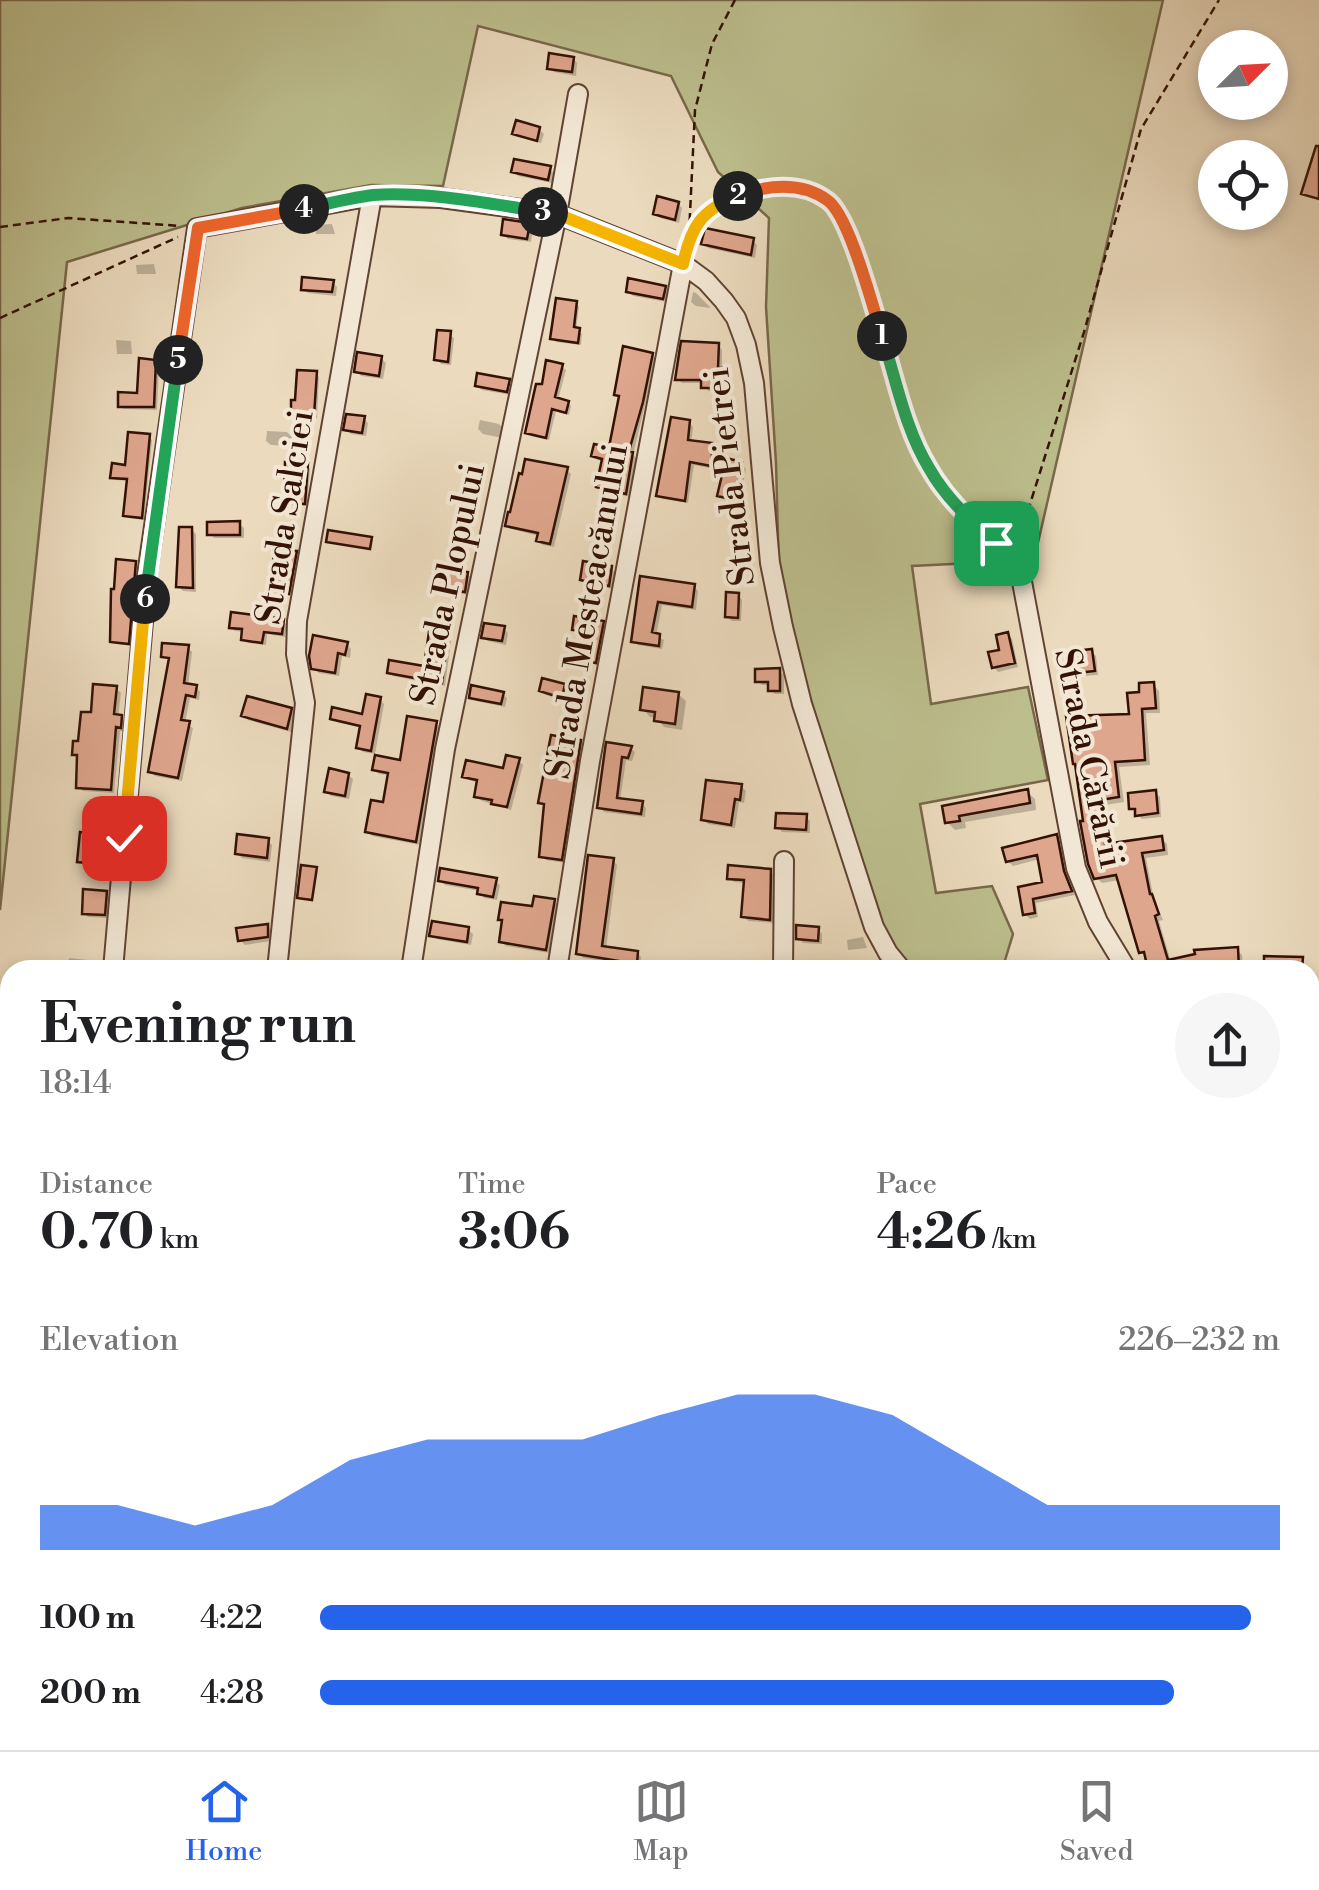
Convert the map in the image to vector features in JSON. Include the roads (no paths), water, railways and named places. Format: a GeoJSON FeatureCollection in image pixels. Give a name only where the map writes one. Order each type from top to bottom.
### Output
{"type":"FeatureCollection","features":[{"type":"Feature","properties":{"kind":"street","name":"Strada Plopului"},"geometry":{"type":"LineString","coordinates":[[414,960],[445,750],[557,214],[578,94]]}},
{"type":"Feature","properties":{"kind":"street","name":"Strada Pietrei"},"geometry":{"type":"LineString","coordinates":[[114,960],[147,575],[198,228],[372,196],[441,198],[557,214],[683,264],[724,300],[746,345],[754,383],[773,578],[802,704],[874,927],[894,960]]}},
{"type":"Feature","properties":{"kind":"street","name":"Strada Salciei"},"geometry":{"type":"LineString","coordinates":[[278,960],[306,703],[296,654],[297,621],[372,196]]}},
{"type":"Feature","properties":{"kind":"street","name":"Strada Mesteacănului"},"geometry":{"type":"LineString","coordinates":[[558,960],[590,761],[683,264]]}},
{"type":"Feature","properties":{"kind":"street","name":"Strada Cărării"},"geometry":{"type":"LineString","coordinates":[[1016,550],[1076,868],[1098,922],[1121,960]]}},
{"type":"Feature","properties":{"kind":"street"},"geometry":{"type":"LineString","coordinates":[[783,960],[784,861]]}}]}
